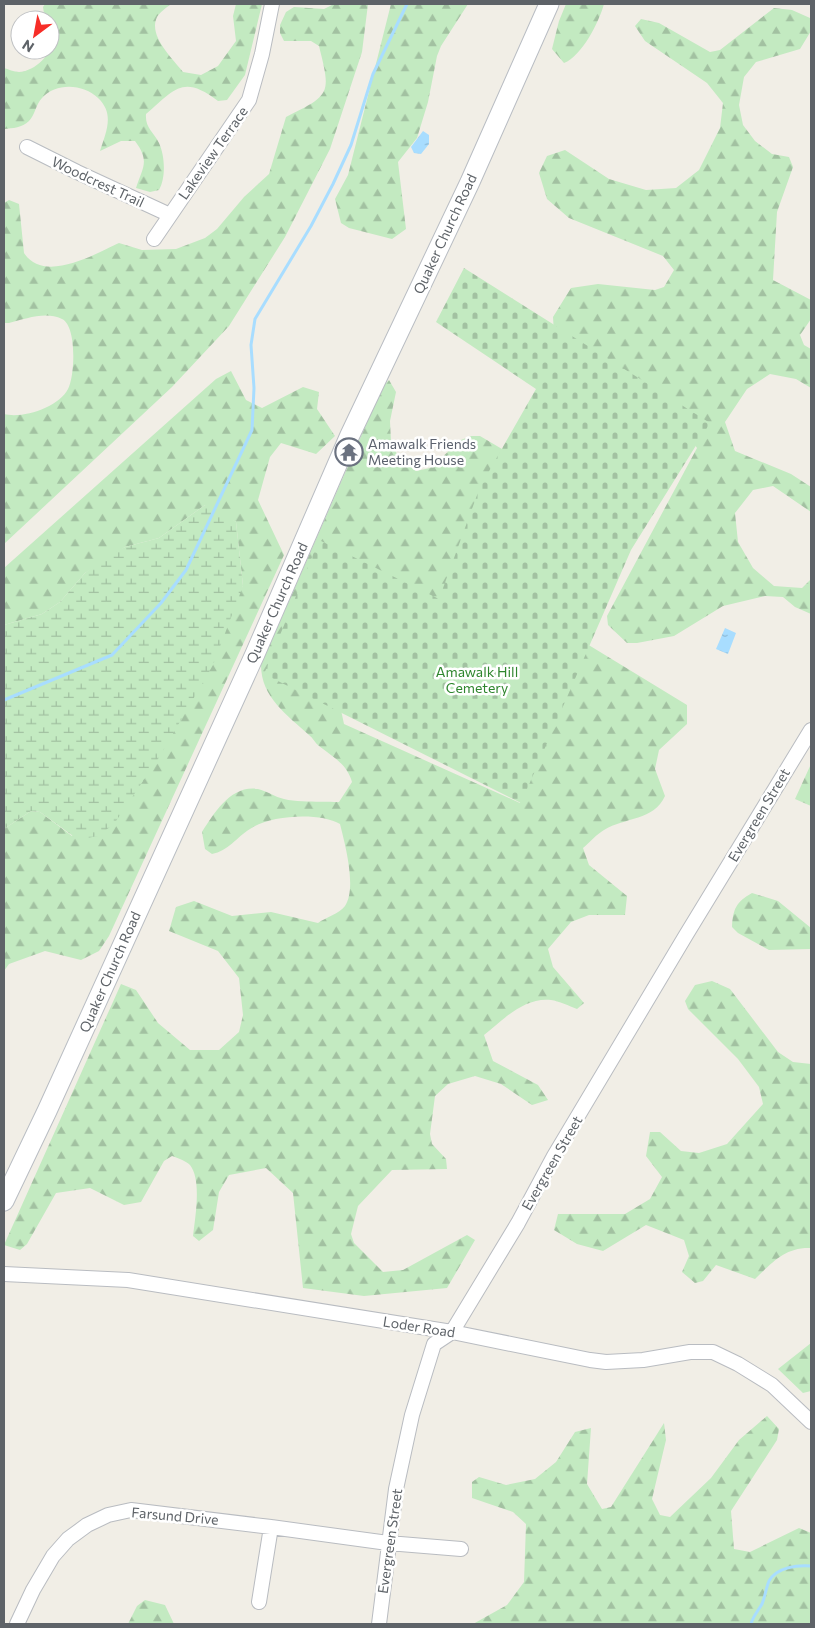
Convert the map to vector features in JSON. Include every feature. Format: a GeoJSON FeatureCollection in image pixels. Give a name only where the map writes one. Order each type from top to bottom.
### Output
{"type":"FeatureCollection","features":[{"type":"Feature","properties":{"kind":"street","name":"Lakeview Terrace"},"geometry":{"type":"LineString","coordinates":[[154,239],[249,100],[262,54],[272,4]]}},
{"type":"Feature","properties":{"kind":"street","name":"Quaker Church Road"},"geometry":{"type":"LineString","coordinates":[[4,1201],[47,1111],[251,663],[350,435],[470,182],[549,4]]}},
{"type":"Feature","properties":{"kind":"street","name":"Woodcrest Trail"},"geometry":{"type":"LineString","coordinates":[[27,147],[170,215]]}},
{"type":"Feature","properties":{"kind":"street","name":"Evergreen Street"},"geometry":{"type":"LineString","coordinates":[[379,1624],[396,1489],[412,1414],[434,1344],[452,1332],[518,1223],[559,1148],[811,730]]}},
{"type":"Feature","properties":{"kind":"street","name":"Loder Road"},"geometry":{"type":"LineString","coordinates":[[4,1274],[128,1280],[452,1332],[606,1362],[643,1360],[690,1352],[713,1352],[738,1364],[772,1385],[811,1422]]}},
{"type":"Feature","properties":{"kind":"street","name":"Farsund Drive"},"geometry":{"type":"LineString","coordinates":[[17,1624],[33,1590],[53,1556],[68,1539],[87,1525],[108,1515],[131,1510],[271,1527],[388,1544],[461,1549]]}},
{"type":"Feature","properties":{"kind":"street"},"geometry":{"type":"LineString","coordinates":[[259,1602],[271,1527]]}},
{"type":"Feature","properties":{"kind":"green space"},"geometry":{"type":"Polygon","coordinates":[[[45,4],[171,4],[157,17],[155,24],[158,39],[183,72],[201,75],[218,66],[236,41],[233,16],[236,4],[262,4],[245,75],[227,100],[218,101],[196,88],[180,88],[172,92],[146,114],[148,126],[159,143],[163,154],[164,167],[163,179],[159,190],[150,192],[136,188],[143,169],[144,159],[135,141],[121,141],[100,151],[105,137],[108,117],[103,104],[92,93],[70,87],[55,89],[42,98],[31,119],[26,123],[4,129],[4,68],[19,72],[31,69],[43,60],[60,60],[60,10],[43,10],[45,4]]]}},
{"type":"Feature","properties":{"kind":"green space"},"geometry":{"type":"Polygon","coordinates":[[[334,4],[368,4],[362,52],[330,149],[285,237],[229,326],[172,387],[4,544],[4,414],[21,415],[30,413],[57,401],[68,389],[70,383],[73,352],[70,331],[67,323],[62,319],[42,316],[4,323],[4,203],[9,200],[19,204],[24,253],[33,262],[44,266],[70,264],[119,243],[142,250],[176,249],[205,238],[217,229],[244,197],[269,174],[286,117],[312,103],[324,91],[326,84],[325,74],[319,46],[311,41],[284,41],[280,33],[280,25],[286,12],[294,7],[324,9],[334,4]]]}},
{"type":"Feature","properties":{"kind":"green space"},"geometry":{"type":"Polygon","coordinates":[[[391,4],[468,4],[441,46],[437,56],[428,102],[417,138],[398,162],[406,229],[392,239],[349,228],[341,223],[335,199],[348,175],[391,4]]]}},
{"type":"Feature","properties":{"kind":"green space"},"geometry":{"type":"Polygon","coordinates":[[[566,4],[604,4],[589,38],[571,59],[564,63],[552,49],[559,21],[566,4]]]}},
{"type":"Feature","properties":{"kind":"green space"},"geometry":{"type":"Polygon","coordinates":[[[774,8],[792,10],[810,18],[811,31],[800,49],[756,62],[744,77],[739,105],[743,125],[755,141],[772,154],[789,157],[793,167],[777,212],[773,280],[811,300],[811,319],[800,335],[804,345],[811,349],[811,388],[796,379],[770,374],[747,389],[725,422],[735,451],[791,474],[811,487],[811,512],[773,486],[753,490],[735,513],[738,542],[753,568],[774,586],[802,588],[811,579],[811,614],[795,607],[783,597],[765,596],[723,606],[674,636],[627,643],[608,625],[607,616],[697,448],[661,397],[554,334],[553,317],[571,288],[598,284],[655,290],[664,287],[674,270],[663,256],[569,218],[547,199],[539,173],[547,156],[565,150],[609,179],[646,190],[676,188],[699,170],[720,128],[723,103],[707,83],[645,41],[635,26],[641,19],[659,23],[710,52],[720,50],[774,8]]]}},
{"type":"Feature","properties":{"kind":"green space","name":"Amawalk Hill Cemetery"},"geometry":{"type":"Polygon","coordinates":[[[464,268],[710,423],[631,550],[521,803],[264,674],[319,540],[439,599],[480,487],[536,389],[436,322],[464,268]]]}},
{"type":"Feature","properties":{"kind":"green space"},"geometry":{"type":"Polygon","coordinates":[[[231,371],[246,400],[262,408],[303,387],[319,392],[317,409],[335,436],[316,454],[281,443],[270,457],[258,500],[284,555],[109,936],[99,951],[81,960],[45,951],[9,964],[4,971],[4,829],[31,811],[40,812],[72,836],[243,586],[236,522],[205,505],[159,538],[125,547],[85,573],[60,602],[42,614],[4,625],[4,568],[216,379],[231,371]]]}},
{"type":"Feature","properties":{"kind":"green space"},"geometry":{"type":"Polygon","coordinates":[[[389,380],[396,392],[390,421],[391,442],[398,456],[416,471],[430,468],[461,440],[471,436],[480,436],[502,449],[452,593],[341,710],[344,724],[520,803],[587,644],[687,705],[687,724],[659,750],[655,769],[665,796],[660,804],[654,810],[638,818],[604,830],[583,848],[589,865],[627,896],[625,915],[589,915],[571,922],[548,949],[553,967],[584,1003],[577,1009],[551,1000],[532,1002],[514,1011],[484,1035],[493,1061],[538,1085],[548,1100],[532,1105],[501,1084],[475,1076],[448,1084],[435,1096],[430,1134],[432,1144],[446,1159],[447,1169],[392,1170],[358,1206],[351,1234],[354,1243],[383,1272],[403,1270],[467,1235],[475,1240],[447,1288],[364,1296],[303,1288],[293,1193],[266,1168],[229,1175],[219,1192],[213,1230],[199,1241],[193,1236],[197,1199],[194,1172],[190,1165],[172,1156],[164,1161],[141,1202],[124,1205],[90,1188],[56,1193],[27,1244],[20,1250],[4,1245],[121,984],[136,990],[158,1023],[190,1050],[219,1050],[239,1032],[243,1015],[239,978],[218,951],[169,931],[176,907],[194,901],[232,916],[271,912],[318,923],[340,911],[345,906],[350,888],[350,877],[340,824],[331,820],[308,817],[282,818],[269,821],[250,829],[228,847],[212,854],[205,849],[202,832],[212,816],[225,801],[240,791],[258,789],[291,800],[339,802],[352,782],[347,770],[318,745],[270,696],[265,687],[261,665],[383,386],[389,380]]]}},
{"type":"Feature","properties":{"kind":"green space"},"geometry":{"type":"Polygon","coordinates":[[[205,505],[214,506],[236,522],[243,586],[213,665],[160,756],[114,824],[98,836],[81,839],[73,836],[40,812],[31,811],[4,829],[4,625],[42,614],[60,602],[85,573],[108,555],[125,547],[159,538],[205,505]]]}},
{"type":"Feature","properties":{"kind":"green space"},"geometry":{"type":"Polygon","coordinates":[[[811,764],[811,806],[795,799],[811,764]]]}},
{"type":"Feature","properties":{"kind":"green space"},"geometry":{"type":"Polygon","coordinates":[[[752,893],[778,901],[811,928],[811,949],[769,950],[738,933],[732,927],[733,915],[739,903],[752,893]]]}},
{"type":"Feature","properties":{"kind":"green space"},"geometry":{"type":"Polygon","coordinates":[[[712,981],[730,989],[778,1052],[793,1062],[811,1064],[811,1248],[802,1248],[787,1253],[774,1261],[755,1279],[716,1265],[703,1281],[695,1283],[682,1272],[689,1256],[684,1240],[646,1225],[603,1251],[577,1244],[554,1230],[558,1214],[625,1214],[650,1199],[662,1177],[646,1156],[650,1132],[660,1132],[681,1151],[699,1153],[727,1144],[763,1104],[759,1087],[738,1059],[688,1009],[685,1001],[695,985],[712,981]]]}},
{"type":"Feature","properties":{"kind":"green space"},"geometry":{"type":"Polygon","coordinates":[[[811,1343],[811,1391],[803,1393],[778,1369],[811,1343]]]}},
{"type":"Feature","properties":{"kind":"green space"},"geometry":{"type":"Polygon","coordinates":[[[767,1416],[779,1429],[777,1440],[731,1511],[734,1549],[750,1552],[799,1528],[811,1533],[811,1624],[473,1624],[507,1605],[524,1582],[526,1524],[513,1512],[472,1498],[472,1482],[479,1477],[506,1485],[535,1479],[556,1462],[575,1432],[591,1428],[587,1484],[602,1509],[611,1507],[664,1423],[666,1440],[652,1499],[660,1515],[670,1517],[711,1478],[739,1440],[767,1416]]]}},
{"type":"Feature","properties":{"kind":"green space"},"geometry":{"type":"Polygon","coordinates":[[[145,1600],[165,1605],[174,1624],[128,1624],[137,1606],[145,1600]]]}},
{"type":"Feature","properties":{"kind":"water"},"geometry":{"type":"Polygon","coordinates":[[[423,131],[429,135],[429,144],[421,154],[414,153],[411,147],[423,131]]]}},
{"type":"Feature","properties":{"kind":"water"},"geometry":{"type":"Polygon","coordinates":[[[725,628],[736,633],[728,654],[716,649],[725,628]]]}},
{"type":"Feature","properties":{"kind":"waterway"},"geometry":{"type":"LineString","coordinates":[[4,700],[112,655],[161,603],[186,570],[252,430],[254,388],[251,345],[255,319],[311,226],[333,184],[351,145],[373,74],[407,4]]}},
{"type":"Feature","properties":{"kind":"waterway"},"geometry":{"type":"LineString","coordinates":[[751,1624],[762,1604],[769,1581],[773,1576],[788,1568],[811,1566]]}},
{"type":"Feature","properties":{"kind":"place","name":"Amawalk Friends Meeting House"},"geometry":{"type":"Point","coordinates":[349,452]}}]}
